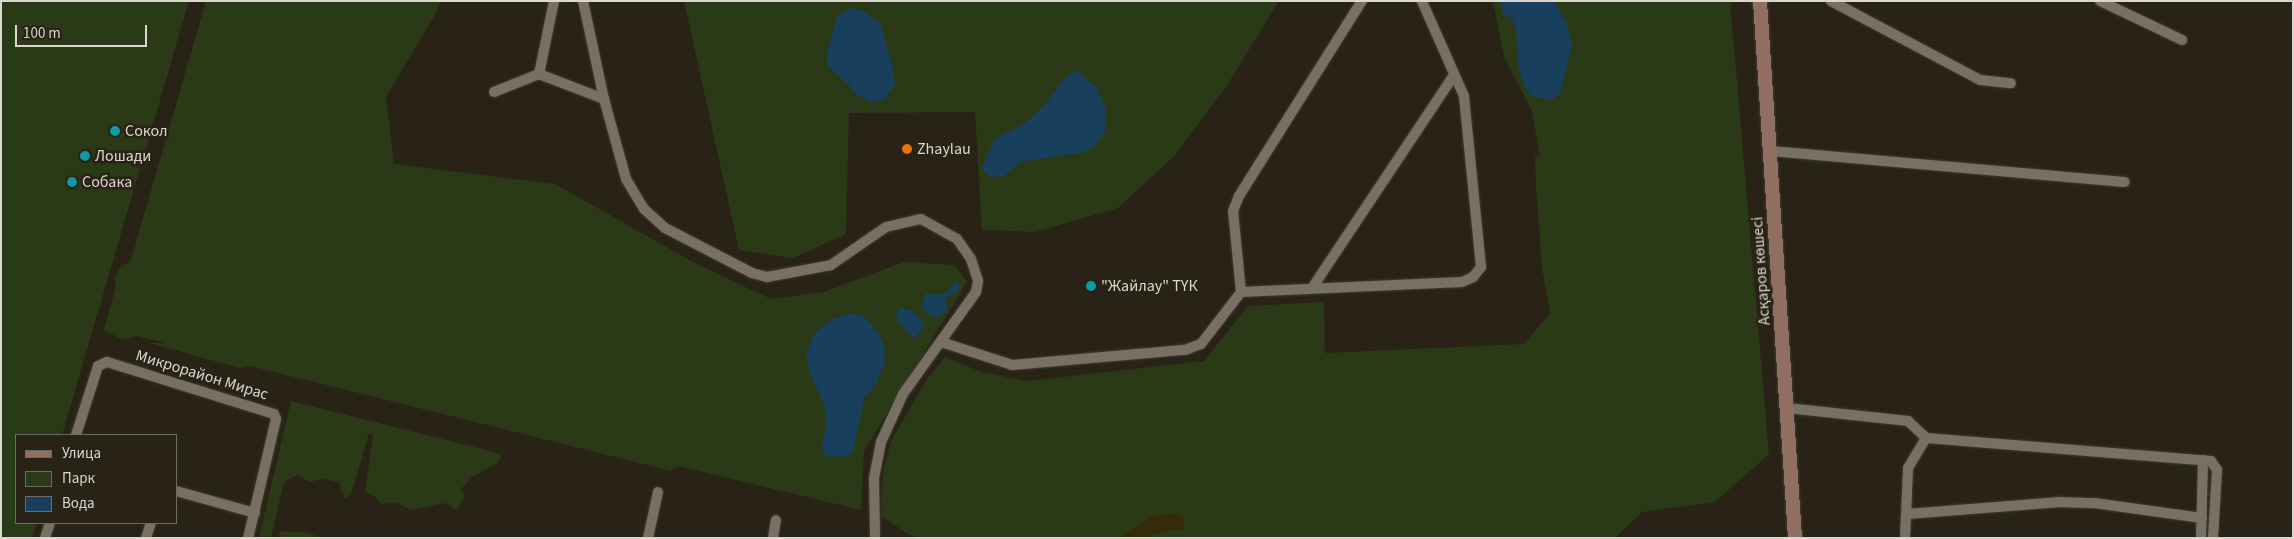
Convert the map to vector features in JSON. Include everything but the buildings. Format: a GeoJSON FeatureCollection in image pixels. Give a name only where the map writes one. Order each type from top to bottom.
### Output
{"type":"FeatureCollection","features":[{"type":"Feature","properties":{"kind":"street"},"geometry":{"type":"LineString","coordinates":[[539,74],[554,1]]}},
{"type":"Feature","properties":{"kind":"street"},"geometry":{"type":"LineString","coordinates":[[583,1],[604,99],[626,179],[644,209],[664,228],[752,273],[779,277],[831,265],[874,234],[901,222],[921,219],[957,239],[976,269],[978,281],[976,292],[903,394],[881,442],[874,478],[875,538]]}},
{"type":"Feature","properties":{"kind":"street"},"geometry":{"type":"LineString","coordinates":[[941,342],[1012,365],[1185,350],[1201,344],[1242,292],[1233,211],[1238,196],[1362,1]]}},
{"type":"Feature","properties":{"kind":"street"},"geometry":{"type":"LineString","coordinates":[[1242,292],[1462,282],[1473,277],[1480,267],[1464,96],[1422,1]]}},
{"type":"Feature","properties":{"kind":"street","name":"Асқаров көшесі"},"geometry":{"type":"LineString","coordinates":[[1760,1],[1795,538]]}},
{"type":"Feature","properties":{"kind":"street"},"geometry":{"type":"LineString","coordinates":[[1831,1],[1980,80],[2011,82]]}},
{"type":"Feature","properties":{"kind":"street"},"geometry":{"type":"LineString","coordinates":[[2100,1],[2182,40]]}},
{"type":"Feature","properties":{"kind":"street"},"geometry":{"type":"LineString","coordinates":[[494,92],[539,74],[604,99]]}},
{"type":"Feature","properties":{"kind":"street"},"geometry":{"type":"LineString","coordinates":[[1312,288],[1454,74]]}},
{"type":"Feature","properties":{"kind":"street"},"geometry":{"type":"LineString","coordinates":[[1770,151],[2124,182]]}},
{"type":"Feature","properties":{"kind":"street","name":"Микрорайон Мирас"},"geometry":{"type":"LineString","coordinates":[[76,434],[95,373],[102,363],[268,410],[276,418],[248,538]]}},
{"type":"Feature","properties":{"kind":"street"},"geometry":{"type":"LineString","coordinates":[[1787,408],[1908,422],[1926,438],[2211,461],[2217,470],[2213,538]]}},
{"type":"Feature","properties":{"kind":"street"},"geometry":{"type":"LineString","coordinates":[[1906,538],[1908,468],[1926,438]]}},
{"type":"Feature","properties":{"kind":"street"},"geometry":{"type":"LineString","coordinates":[[2201,538],[2202,518],[2199,477],[2203,460]]}},
{"type":"Feature","properties":{"kind":"street"},"geometry":{"type":"LineString","coordinates":[[178,492],[255,513]]}},
{"type":"Feature","properties":{"kind":"street"},"geometry":{"type":"LineString","coordinates":[[648,538],[658,492]]}},
{"type":"Feature","properties":{"kind":"street"},"geometry":{"type":"LineString","coordinates":[[1907,514],[2058,502],[2094,502],[2202,518]]}},
{"type":"Feature","properties":{"kind":"street"},"geometry":{"type":"LineString","coordinates":[[773,538],[776,520]]}},
{"type":"Feature","properties":{"kind":"street"},"geometry":{"type":"LineString","coordinates":[[45,538],[50,524]]}},
{"type":"Feature","properties":{"kind":"street"},"geometry":{"type":"LineString","coordinates":[[146,538],[151,524]]}},
{"type":"Feature","properties":{"kind":"green space"},"geometry":{"type":"Polygon","coordinates":[[[1,1],[189,1],[62,434],[15,434],[15,524],[37,524],[32,538],[1,538],[1,1]]]}},
{"type":"Feature","properties":{"kind":"green space"},"geometry":{"type":"Polygon","coordinates":[[[206,1],[440,1],[436,13],[386,97],[394,164],[555,184],[693,262],[771,299],[824,292],[904,262],[955,265],[967,282],[864,451],[861,510],[678,466],[671,471],[250,366],[240,368],[149,343],[167,343],[136,336],[123,340],[104,330],[116,286],[114,279],[121,265],[130,263],[206,1]]]}},
{"type":"Feature","properties":{"kind":"green space"},"geometry":{"type":"Polygon","coordinates":[[[684,1],[1279,1],[1226,87],[1175,155],[1118,208],[1035,232],[982,230],[975,112],[849,113],[846,234],[793,258],[739,250],[684,1]]]}},
{"type":"Feature","properties":{"kind":"green space"},"geometry":{"type":"Polygon","coordinates":[[[1493,1],[1730,1],[1769,454],[1715,502],[1642,512],[1615,538],[921,538],[908,534],[881,516],[883,471],[891,441],[927,379],[945,357],[982,372],[1027,381],[1204,361],[1248,306],[1324,302],[1325,353],[1524,344],[1550,313],[1542,268],[1536,186],[1535,156],[1540,157],[1532,111],[1504,57],[1493,1]]]}},
{"type":"Feature","properties":{"kind":"green space"},"geometry":{"type":"Polygon","coordinates":[[[291,401],[501,455],[499,462],[472,477],[461,489],[465,497],[456,510],[446,503],[411,510],[397,503],[381,504],[376,497],[365,492],[373,436],[369,433],[352,492],[345,499],[339,482],[322,479],[309,482],[297,475],[284,482],[271,538],[259,538],[291,401]]]}},
{"type":"Feature","properties":{"kind":"green space"},"geometry":{"type":"Polygon","coordinates":[[[281,531],[302,532],[325,538],[277,538],[281,531]]]}},
{"type":"Feature","properties":{"kind":"sand"},"geometry":{"type":"Polygon","coordinates":[[[1173,513],[1179,514],[1185,522],[1182,530],[1170,530],[1145,538],[1120,538],[1150,517],[1173,513]]]}},
{"type":"Feature","properties":{"kind":"water"},"geometry":{"type":"Polygon","coordinates":[[[1500,1],[1554,1],[1567,24],[1572,46],[1560,93],[1552,100],[1531,96],[1524,85],[1519,71],[1516,28],[1512,19],[1503,13],[1500,1]]]}},
{"type":"Feature","properties":{"kind":"water"},"geometry":{"type":"Polygon","coordinates":[[[851,8],[864,11],[881,24],[893,68],[895,85],[886,98],[873,103],[855,94],[849,85],[827,66],[827,52],[838,15],[851,8]]]}},
{"type":"Feature","properties":{"kind":"water"},"geometry":{"type":"Polygon","coordinates":[[[1076,70],[1097,88],[1106,109],[1105,131],[1096,145],[1086,152],[1020,162],[1004,176],[990,177],[981,168],[996,138],[1022,125],[1043,107],[1062,81],[1076,70]]]}},
{"type":"Feature","properties":{"kind":"water"},"geometry":{"type":"Polygon","coordinates":[[[956,281],[960,283],[958,291],[946,298],[947,311],[937,317],[925,312],[922,306],[925,293],[944,295],[956,281]]]}},
{"type":"Feature","properties":{"kind":"water"},"geometry":{"type":"Polygon","coordinates":[[[900,307],[915,312],[925,326],[914,339],[898,321],[896,315],[900,307]]]}},
{"type":"Feature","properties":{"kind":"water"},"geometry":{"type":"Polygon","coordinates":[[[851,313],[864,316],[878,333],[884,344],[885,361],[877,382],[864,399],[854,448],[849,456],[830,457],[824,454],[822,446],[826,423],[825,407],[810,373],[806,355],[815,332],[833,319],[851,313]]]}},
{"type":"Feature","properties":{"kind":"place","name":"Сокол"},"geometry":{"type":"Point","coordinates":[115,131]}},
{"type":"Feature","properties":{"kind":"place","name":"Zhaylau"},"geometry":{"type":"Point","coordinates":[907,149]}},
{"type":"Feature","properties":{"kind":"place","name":"Лошади"},"geometry":{"type":"Point","coordinates":[85,156]}},
{"type":"Feature","properties":{"kind":"place","name":"Собака"},"geometry":{"type":"Point","coordinates":[72,182]}},
{"type":"Feature","properties":{"kind":"place","name":"\"Жайлау\" ТҮК"},"geometry":{"type":"Point","coordinates":[1091,286]}}]}
